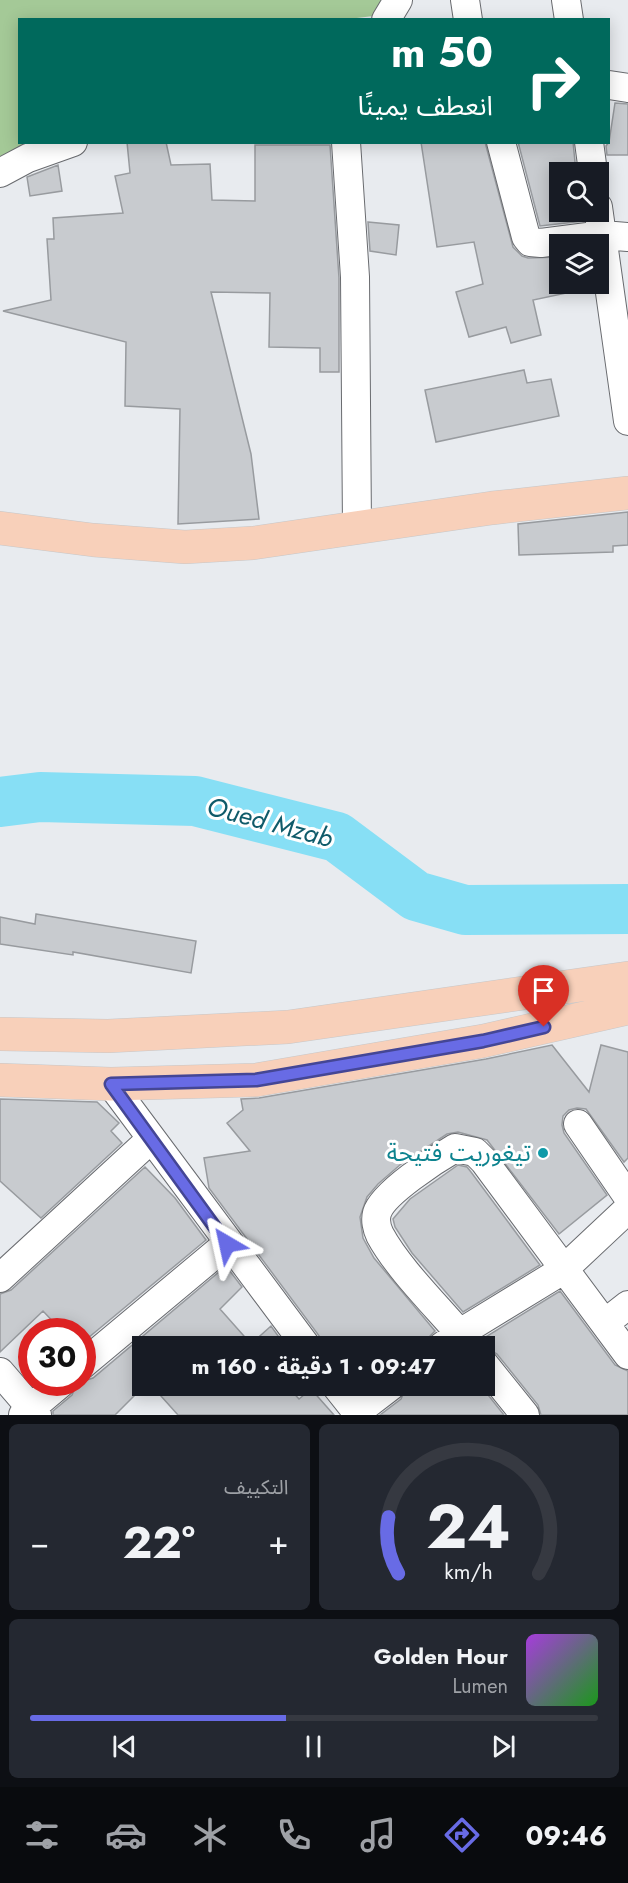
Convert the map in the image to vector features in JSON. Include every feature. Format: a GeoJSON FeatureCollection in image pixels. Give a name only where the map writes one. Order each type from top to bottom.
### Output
{"type":"FeatureCollection","features":[{"type":"Feature","properties":{"kind":"main road"},"geometry":{"type":"LineString","coordinates":[[0,528],[93,540],[185,547],[253,543],[492,507],[628,493]]}},
{"type":"Feature","properties":{"kind":"main road"},"geometry":{"type":"LineString","coordinates":[[0,1034],[108,1036],[288,1027],[628,978]]}},
{"type":"Feature","properties":{"kind":"main road"},"geometry":{"type":"LineString","coordinates":[[0,1080],[111,1084],[256,1080],[483,1041],[628,1008]]}},
{"type":"Feature","properties":{"kind":"street"},"geometry":{"type":"LineString","coordinates":[[388,18],[395,9],[398,0]]}},
{"type":"Feature","properties":{"kind":"street"},"geometry":{"type":"LineString","coordinates":[[465,0],[468,18]]}},
{"type":"Feature","properties":{"kind":"street"},"geometry":{"type":"LineString","coordinates":[[567,0],[569,18]]}},
{"type":"Feature","properties":{"kind":"street"},"geometry":{"type":"LineString","coordinates":[[610,86],[628,88]]}},
{"type":"Feature","properties":{"kind":"street"},"geometry":{"type":"LineString","coordinates":[[0,173],[28,159],[68,144]]}},
{"type":"Feature","properties":{"kind":"street"},"geometry":{"type":"LineString","coordinates":[[346,144],[355,277],[357,527]]}},
{"type":"Feature","properties":{"kind":"street"},"geometry":{"type":"LineString","coordinates":[[502,144],[526,237],[530,242],[615,236]]}},
{"type":"Feature","properties":{"kind":"street"},"geometry":{"type":"LineString","coordinates":[[589,144],[592,162]]}},
{"type":"Feature","properties":{"kind":"street"},"geometry":{"type":"LineString","coordinates":[[607,222],[615,236],[627,408]]}},
{"type":"Feature","properties":{"kind":"street"},"geometry":{"type":"LineString","coordinates":[[564,1023],[628,1026]]}},
{"type":"Feature","properties":{"kind":"street"},"geometry":{"type":"LineString","coordinates":[[111,1084],[227,1244],[298,1336]]}},
{"type":"Feature","properties":{"kind":"street"},"geometry":{"type":"LineString","coordinates":[[578,1124],[628,1197]]}},
{"type":"Feature","properties":{"kind":"street"},"geometry":{"type":"LineString","coordinates":[[0,1278],[151,1139]]}},
{"type":"Feature","properties":{"kind":"street"},"geometry":{"type":"LineString","coordinates":[[453,1336],[380,1235],[376,1224],[378,1211],[397,1190],[455,1148],[475,1152],[484,1161],[628,1355]]}},
{"type":"Feature","properties":{"kind":"street"},"geometry":{"type":"LineString","coordinates":[[466,1336],[563,1270],[628,1209]]}},
{"type":"Feature","properties":{"kind":"street"},"geometry":{"type":"LineString","coordinates":[[96,1353],[227,1244]]}},
{"type":"Feature","properties":{"kind":"street"},"geometry":{"type":"LineString","coordinates":[[605,1323],[628,1305]]}},
{"type":"Feature","properties":{"kind":"street"},"geometry":{"type":"LineString","coordinates":[[0,1372],[30,1413],[48,1396]]}},
{"type":"Feature","properties":{"kind":"street"},"geometry":{"type":"LineString","coordinates":[[495,1378],[525,1415]]}},
{"type":"Feature","properties":{"kind":"street"},"geometry":{"type":"LineString","coordinates":[[344,1396],[358,1414],[379,1396]]}},
{"type":"Feature","properties":{"kind":"green space"},"geometry":{"type":"Polygon","coordinates":[[[0,0],[407,0],[407,12],[357,18],[18,18],[18,144],[52,144],[0,165],[0,0]]]}},
{"type":"Feature","properties":{"kind":"building"},"geometry":{"type":"Polygon","coordinates":[[[615,103],[628,104],[628,155],[607,155],[606,146],[610,144],[615,103]]]}},
{"type":"Feature","properties":{"kind":"building"},"geometry":{"type":"Polygon","coordinates":[[[127,144],[166,144],[171,165],[210,164],[212,200],[255,201],[255,145],[330,145],[339,278],[339,372],[320,372],[320,348],[269,347],[270,293],[211,292],[251,454],[259,519],[178,524],[180,409],[125,406],[126,342],[3,311],[51,300],[47,239],[54,239],[53,218],[123,213],[115,176],[130,173],[127,144]]]}},
{"type":"Feature","properties":{"kind":"building"},"geometry":{"type":"Polygon","coordinates":[[[421,144],[486,144],[513,247],[522,256],[528,258],[549,257],[549,294],[562,294],[533,300],[541,335],[511,343],[506,327],[469,337],[456,292],[483,284],[474,242],[437,247],[421,144]]]}},
{"type":"Feature","properties":{"kind":"building"},"geometry":{"type":"Polygon","coordinates":[[[519,144],[573,144],[575,162],[549,162],[549,222],[574,222],[540,226],[519,144]]]}},
{"type":"Feature","properties":{"kind":"building"},"geometry":{"type":"Polygon","coordinates":[[[58,165],[62,191],[30,196],[27,177],[58,165]]]}},
{"type":"Feature","properties":{"kind":"building"},"geometry":{"type":"Polygon","coordinates":[[[368,222],[399,225],[396,255],[370,251],[368,222]]]}},
{"type":"Feature","properties":{"kind":"building"},"geometry":{"type":"Polygon","coordinates":[[[524,370],[527,383],[551,379],[559,416],[436,442],[425,390],[524,370]]]}},
{"type":"Feature","properties":{"kind":"building"},"geometry":{"type":"Polygon","coordinates":[[[628,512],[628,545],[613,546],[613,552],[519,555],[518,524],[628,512]]]}},
{"type":"Feature","properties":{"kind":"building"},"geometry":{"type":"Polygon","coordinates":[[[36,914],[196,941],[191,973],[73,952],[73,955],[0,944],[0,917],[35,924],[36,914]]]}},
{"type":"Feature","properties":{"kind":"building","name":"تيغوريت فتيحة"},"geometry":{"type":"Polygon","coordinates":[[[552,1045],[589,1092],[601,1045],[628,1052],[628,1158],[624,1162],[586,1109],[569,1110],[563,1116],[564,1133],[607,1195],[559,1234],[487,1140],[458,1132],[447,1134],[401,1164],[378,1184],[367,1197],[360,1217],[363,1238],[374,1258],[435,1331],[430,1336],[319,1336],[209,1188],[204,1158],[250,1151],[227,1123],[243,1110],[241,1099],[259,1098],[486,1059],[552,1045]]]}},
{"type":"Feature","properties":{"kind":"building"},"geometry":{"type":"Polygon","coordinates":[[[0,1099],[97,1102],[119,1123],[111,1131],[122,1143],[41,1218],[0,1181],[0,1099]]]}},
{"type":"Feature","properties":{"kind":"building"},"geometry":{"type":"Polygon","coordinates":[[[458,1165],[467,1167],[540,1265],[463,1312],[412,1253],[395,1227],[393,1219],[410,1199],[458,1165]]]}},
{"type":"Feature","properties":{"kind":"building"},"geometry":{"type":"Polygon","coordinates":[[[145,1167],[175,1198],[206,1240],[96,1331],[96,1318],[50,1318],[43,1311],[36,1318],[18,1318],[18,1335],[0,1352],[0,1294],[11,1290],[145,1167]]]}},
{"type":"Feature","properties":{"kind":"building"},"geometry":{"type":"Polygon","coordinates":[[[226,1266],[242,1287],[220,1309],[244,1336],[143,1336],[226,1266]]]}},
{"type":"Feature","properties":{"kind":"building"},"geometry":{"type":"Polygon","coordinates":[[[560,1291],[615,1365],[628,1371],[628,1415],[541,1415],[538,1405],[495,1353],[495,1336],[487,1336],[560,1291]]]}},
{"type":"Feature","properties":{"kind":"building"},"geometry":{"type":"Polygon","coordinates":[[[271,1326],[278,1336],[260,1336],[271,1326]]]}},
{"type":"Feature","properties":{"kind":"building"},"geometry":{"type":"Polygon","coordinates":[[[132,1345],[132,1396],[134,1396],[115,1415],[53,1415],[53,1411],[71,1396],[96,1396],[96,1375],[132,1345]]]}},
{"type":"Feature","properties":{"kind":"building"},"geometry":{"type":"Polygon","coordinates":[[[161,1396],[296,1396],[299,1399],[303,1396],[317,1396],[334,1415],[178,1415],[161,1396]]]}},
{"type":"Feature","properties":{"kind":"building"},"geometry":{"type":"Polygon","coordinates":[[[402,1396],[489,1396],[504,1415],[380,1415],[402,1396]]]}},
{"type":"Feature","properties":{"kind":"waterway","name":"Oued Mzab"},"geometry":{"type":"LineString","coordinates":[[0,802],[40,797],[195,801],[337,837],[416,896],[465,910],[628,909]]}},
{"type":"Feature","properties":{"kind":"place","name":"تيغوريت فتيحة"},"geometry":{"type":"Point","coordinates":[543,1153]}},
{"type":"Feature","properties":{"kind":"route"},"geometry":{"type":"LineString","coordinates":[[227,1244],[111,1084],[256,1080],[483,1041],[544,1027]]}}]}
